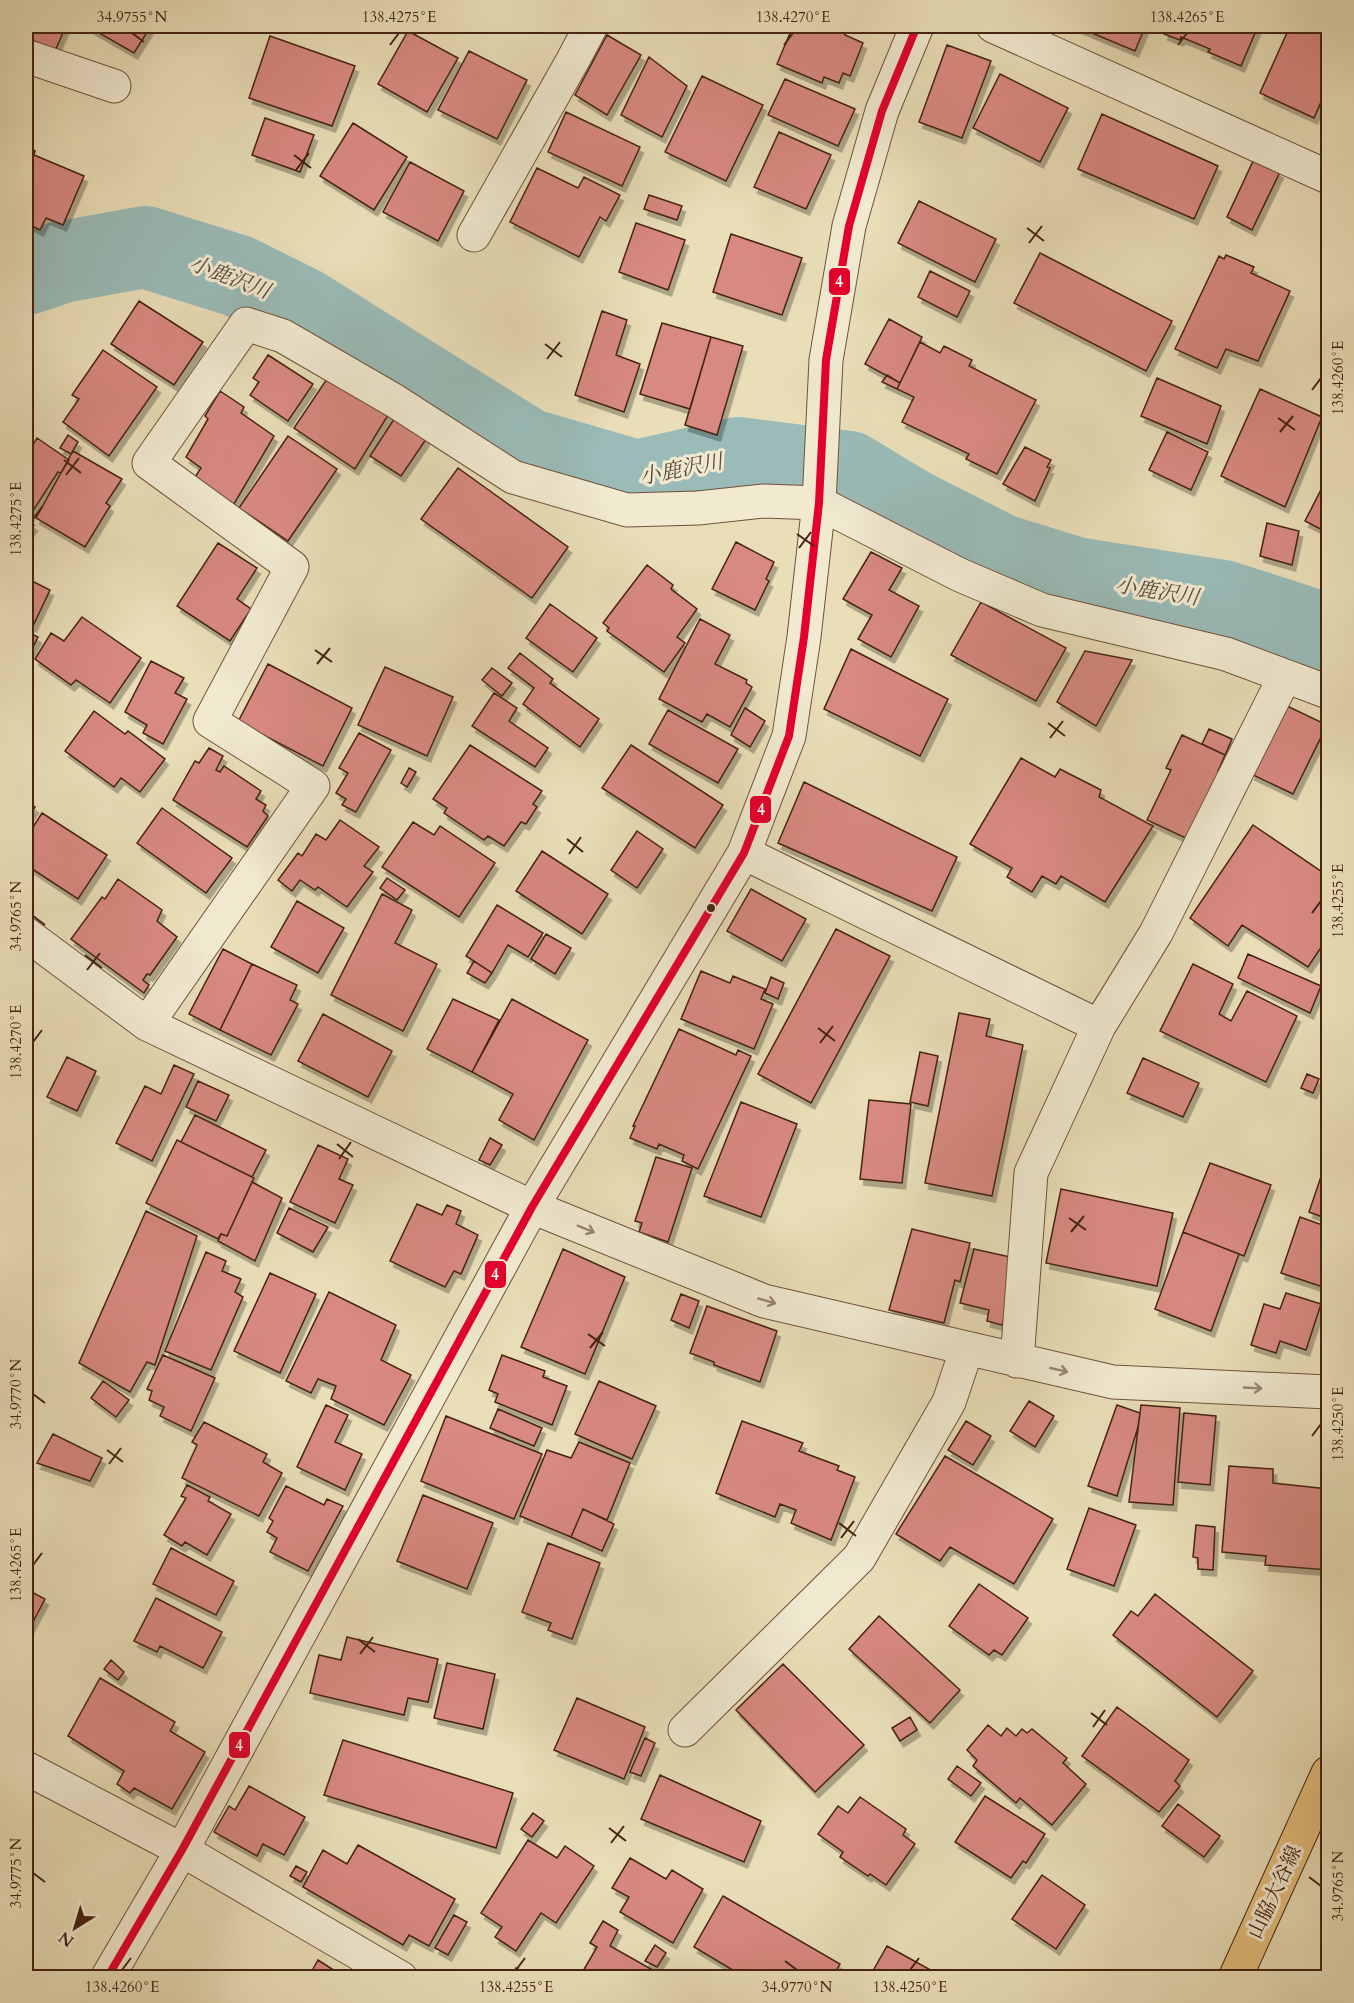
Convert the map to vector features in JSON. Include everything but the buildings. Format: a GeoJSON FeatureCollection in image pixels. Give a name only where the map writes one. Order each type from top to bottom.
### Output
{"type":"FeatureCollection","features":[{"type":"Feature","properties":{"kind":"main road","name":"山脇大谷線"},"geometry":{"type":"LineString","coordinates":[[1235,1977],[1329,1773]]}},
{"type":"Feature","properties":{"kind":"street"},"geometry":{"type":"LineString","coordinates":[[474,235],[591,26]]}},
{"type":"Feature","properties":{"kind":"street"},"geometry":{"type":"LineString","coordinates":[[107,1977],[182,1850],[532,1207],[744,853],[789,736],[804,637],[819,503],[826,360],[849,226],[882,111],[917,26]]}},
{"type":"Feature","properties":{"kind":"street"},"geometry":{"type":"LineString","coordinates":[[993,26],[1329,177]]}},
{"type":"Feature","properties":{"kind":"street"},"geometry":{"type":"LineString","coordinates":[[26,56],[114,86]]}},
{"type":"Feature","properties":{"kind":"street"},"geometry":{"type":"LineString","coordinates":[[147,1024],[313,786],[210,721],[292,567],[149,463],[246,324],[283,336],[395,401],[513,477],[627,510],[698,508],[764,501],[819,503],[960,575],[1042,610],[1226,654],[1329,692]]}},
{"type":"Feature","properties":{"kind":"street"},"geometry":{"type":"LineString","coordinates":[[1017,1361],[1031,1173],[1099,1026],[1156,933],[1285,676]]}},
{"type":"Feature","properties":{"kind":"street"},"geometry":{"type":"LineString","coordinates":[[744,853],[1099,1026]]}},
{"type":"Feature","properties":{"kind":"street"},"geometry":{"type":"LineString","coordinates":[[26,934],[147,1024],[532,1207],[764,1301],[1113,1382],[1329,1392]]}},
{"type":"Feature","properties":{"kind":"street"},"geometry":{"type":"LineString","coordinates":[[686,1730],[859,1558],[949,1402],[967,1348]]}},
{"type":"Feature","properties":{"kind":"street"},"geometry":{"type":"LineString","coordinates":[[26,1768],[182,1850],[401,1977]]}},
{"type":"Feature","properties":{"kind":"waterway","name":"小鹿沢川"},"geometry":{"type":"LineString","coordinates":[[26,274],[62,262],[145,247],[238,276],[302,308],[527,449],[637,481],[738,458],[849,472],[912,510],[1001,555],[1075,578],[1223,601],[1328,635]]}},
{"type":"Feature","properties":{"kind":"transit line","name":"4"},"geometry":{"type":"LineString","coordinates":[[107,1978],[182,1850],[532,1207],[744,853],[789,736],[804,637],[819,503],[826,360],[849,226],[882,111],[917,26]]}}]}
